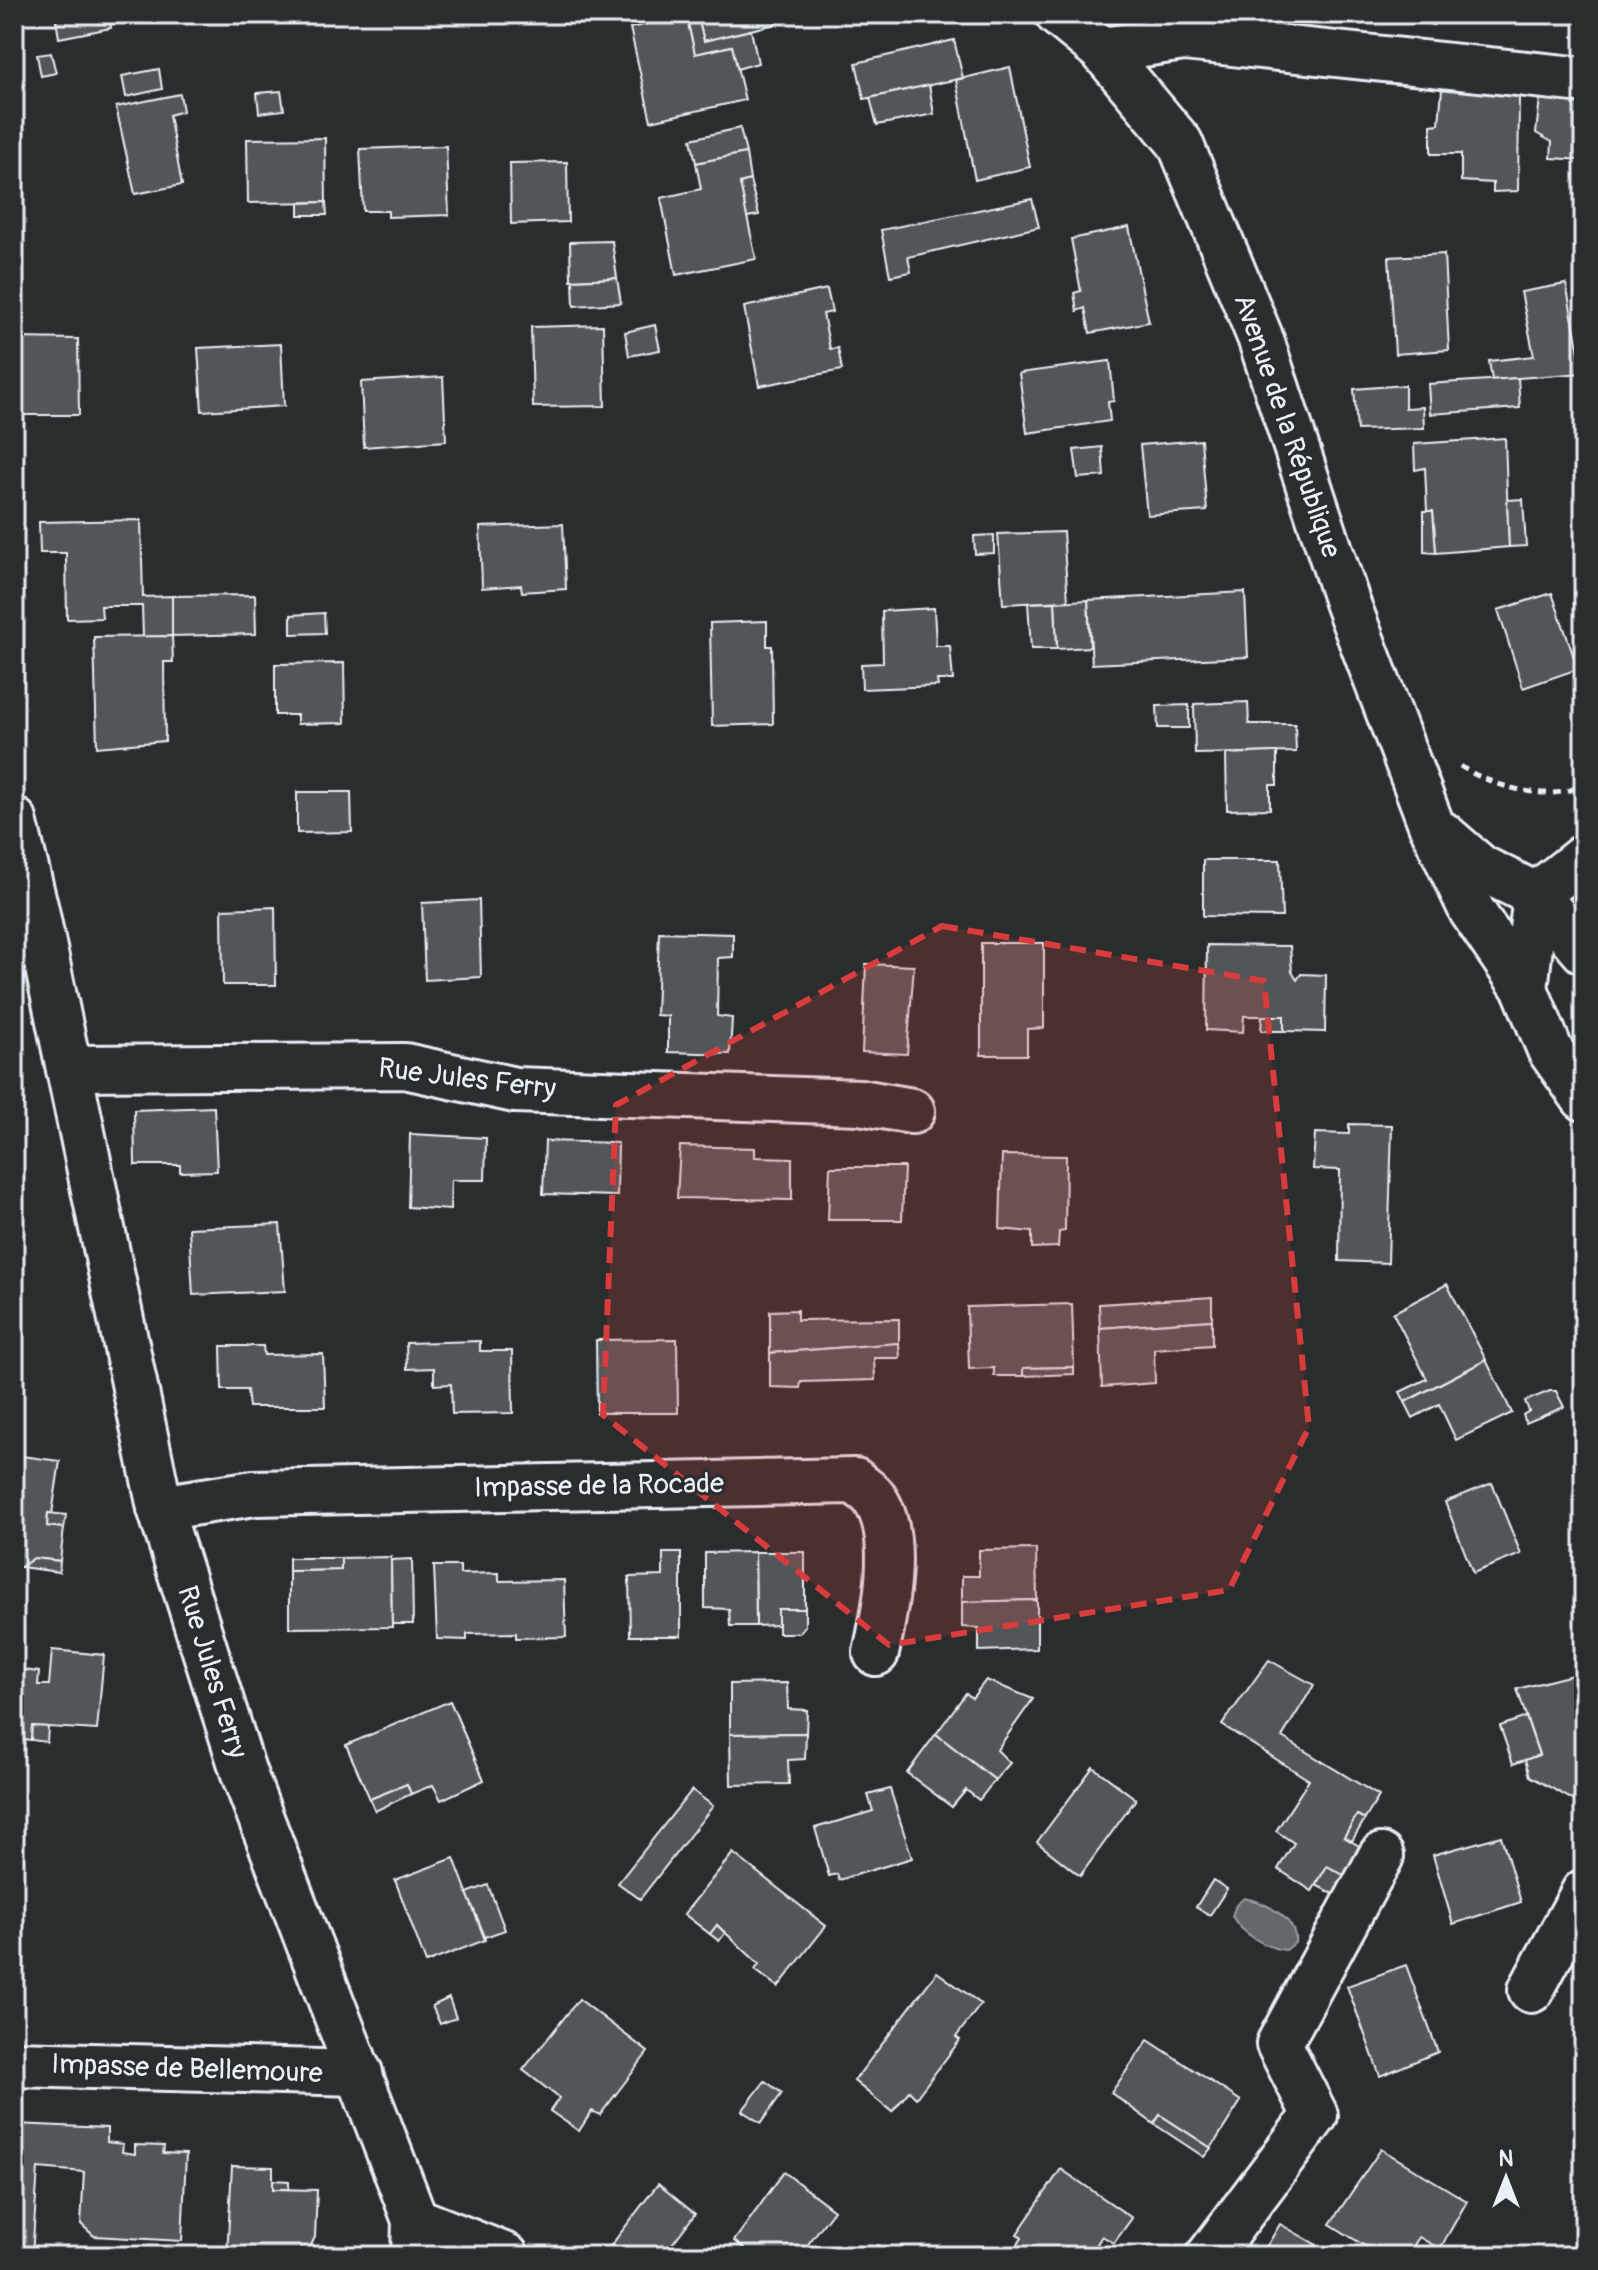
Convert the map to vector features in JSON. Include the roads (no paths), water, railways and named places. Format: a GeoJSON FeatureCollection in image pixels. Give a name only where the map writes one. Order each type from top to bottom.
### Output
{"type":"FeatureCollection","features":[{"type":"Feature","properties":{"kind":"street","name":"Avenue de la République"},"geometry":{"type":"LineString","coordinates":[[1058,14],[1102,50],[1180,143],[1260,337],[1347,602],[1431,824],[1472,911],[1525,989],[1550,1050],[1584,1098]]}},
{"type":"Feature","properties":{"kind":"street"},"geometry":{"type":"LineString","coordinates":[[1102,50],[1184,38],[1584,80]]}},
{"type":"Feature","properties":{"kind":"street","name":"Rue Jules Ferry"},"geometry":{"type":"LineString","coordinates":[[14,820],[160,1508],[244,1774],[360,2073],[415,2238]]}},
{"type":"Feature","properties":{"kind":"street","name":"Avenue de la République"},"geometry":{"type":"LineString","coordinates":[[1431,824],[1481,868],[1536,895],[1584,951]]}},
{"type":"Feature","properties":{"kind":"street"},"geometry":{"type":"LineString","coordinates":[[1525,989],[1536,895],[1584,857]]}},
{"type":"Feature","properties":{"kind":"street","name":"Rue Jules Ferry"},"geometry":{"type":"LineString","coordinates":[[69,1068],[405,1066],[515,1090],[860,1102],[912,1111]]}},
{"type":"Feature","properties":{"kind":"street","name":"Impasse de la Rocade"},"geometry":{"type":"LineString","coordinates":[[160,1508],[254,1493],[855,1481],[874,1498],[886,1524],[888,1602],[876,1653]]}},
{"type":"Feature","properties":{"kind":"street"},"geometry":{"type":"LineString","coordinates":[[1209,2256],[1315,2115],[1279,2044],[1381,1856]]}},
{"type":"Feature","properties":{"kind":"street"},"geometry":{"type":"LineString","coordinates":[[1531,1990],[1584,1892]]}},
{"type":"Feature","properties":{"kind":"street","name":"Impasse de Bellemoure"},"geometry":{"type":"LineString","coordinates":[[14,2064],[360,2073]]}},
{"type":"Feature","properties":{"kind":"street"},"geometry":{"type":"LineString","coordinates":[[415,2238],[506,2256]]}}]}
